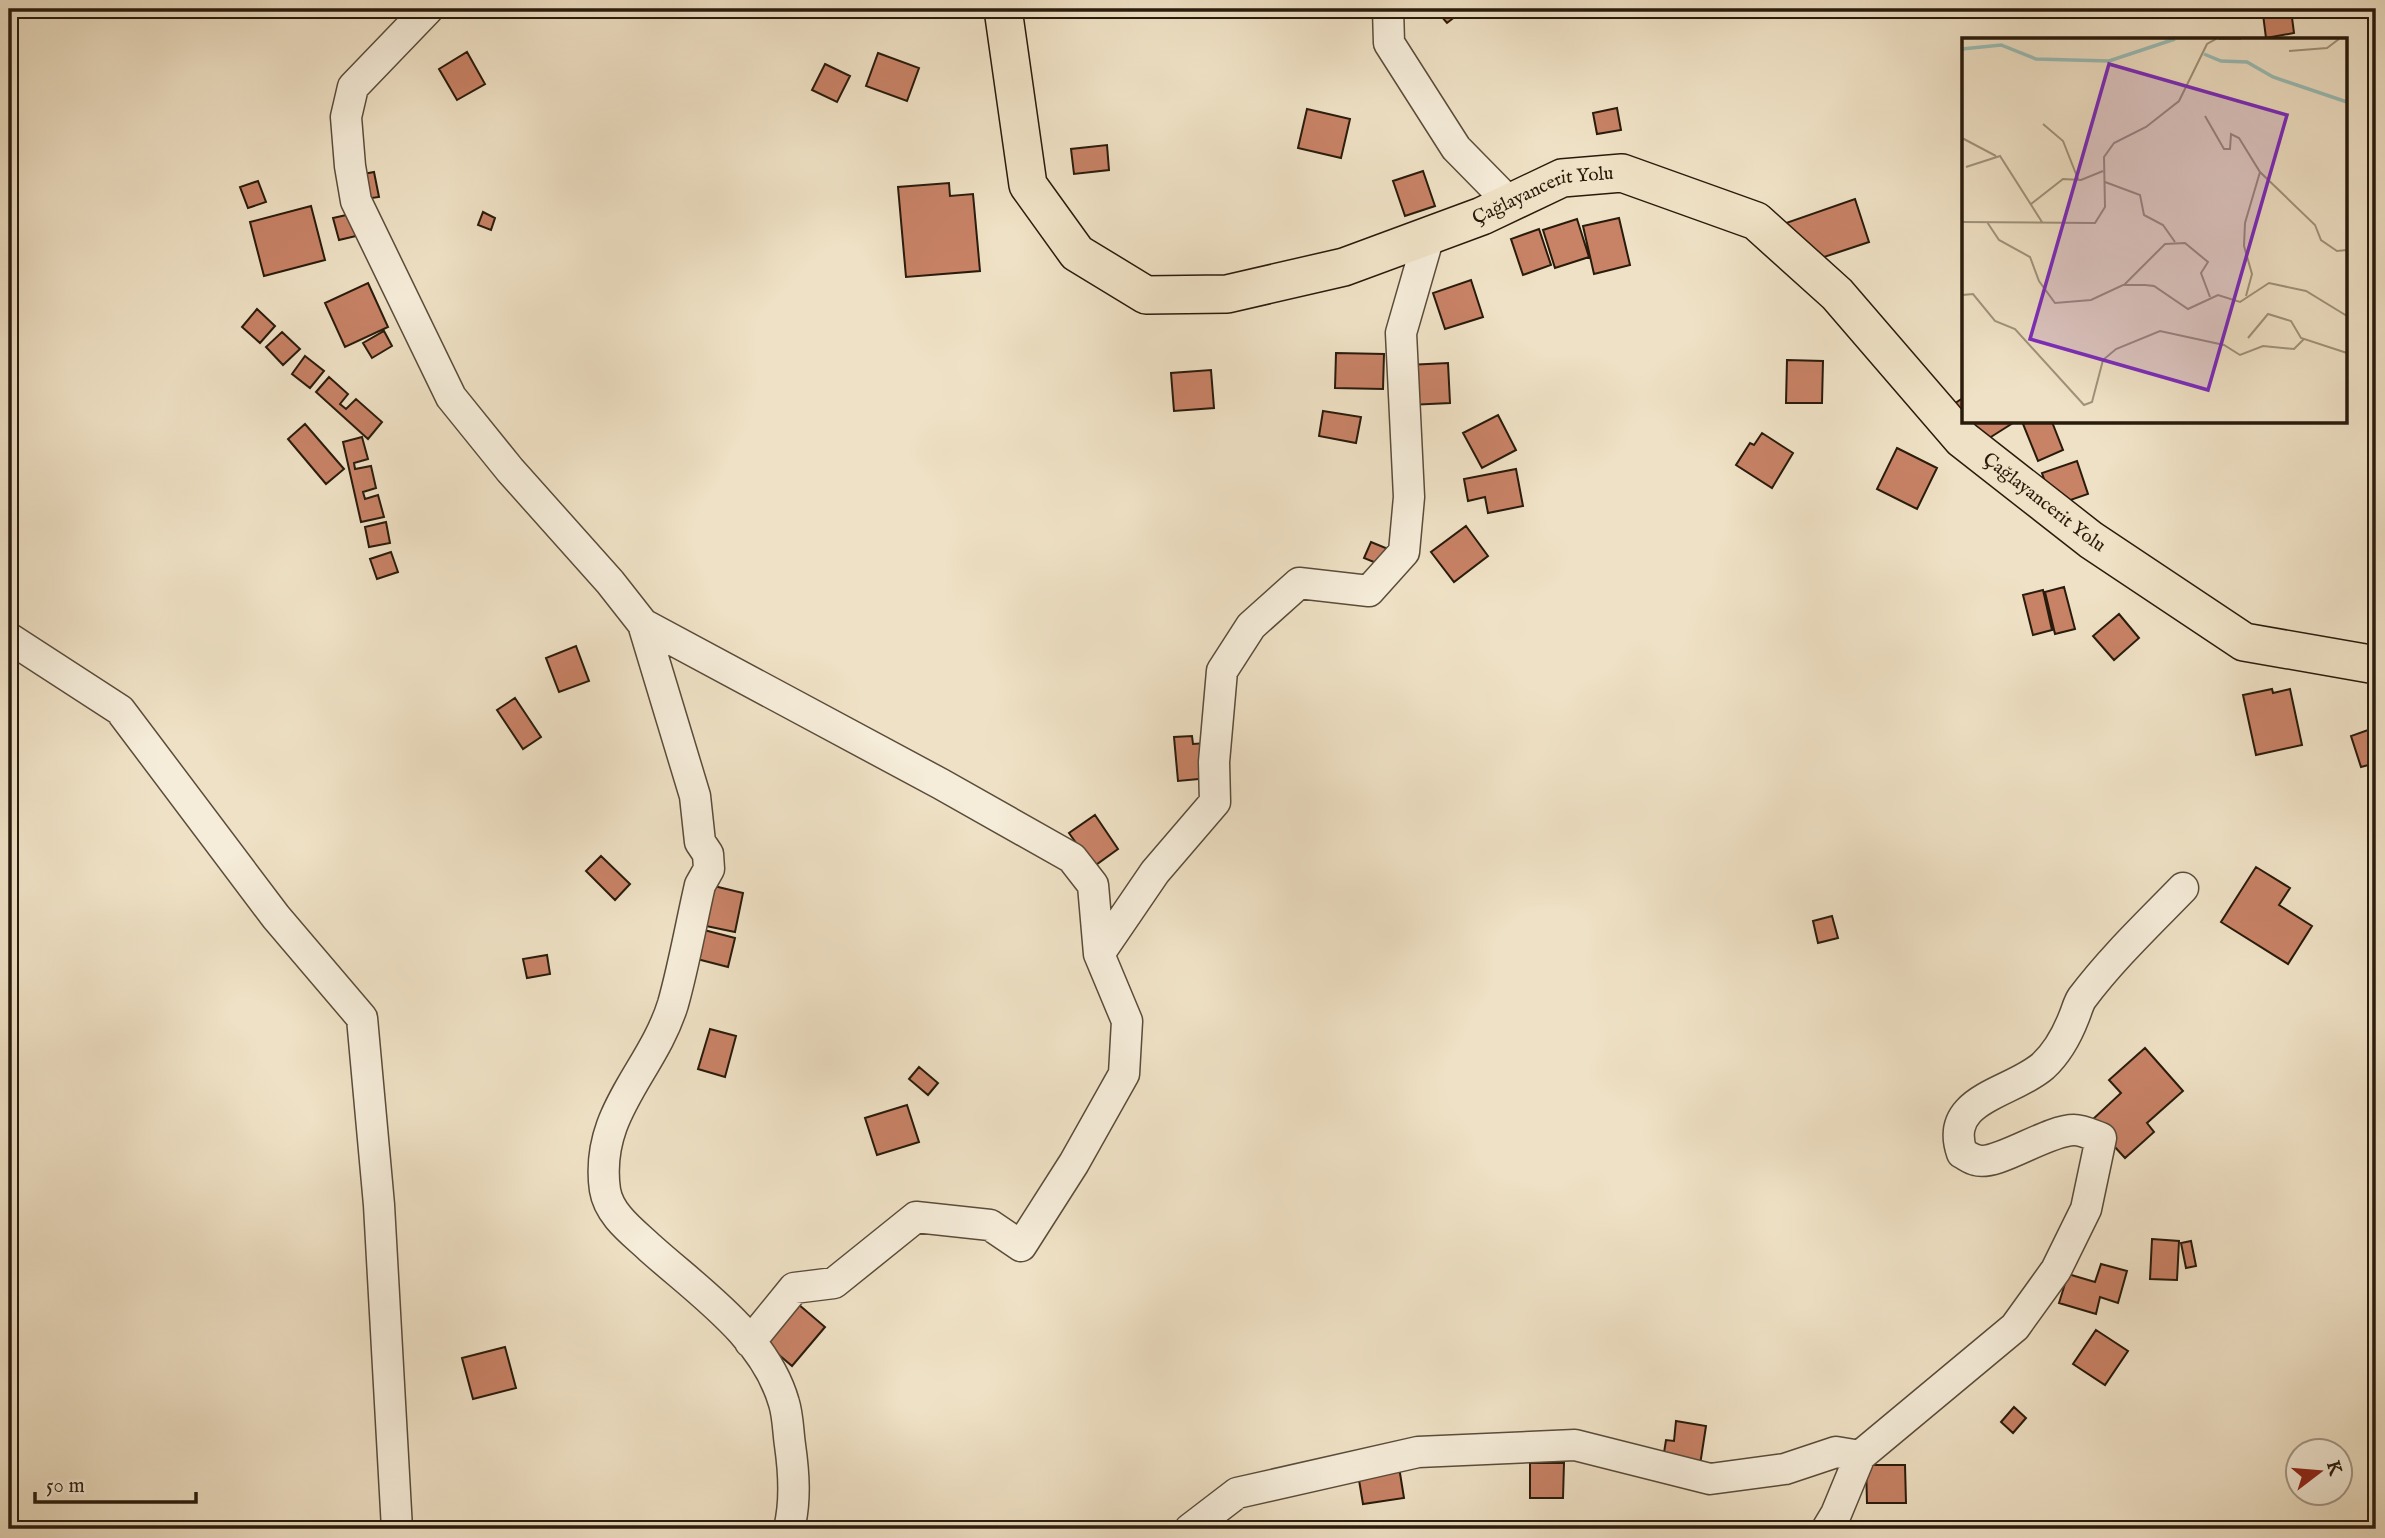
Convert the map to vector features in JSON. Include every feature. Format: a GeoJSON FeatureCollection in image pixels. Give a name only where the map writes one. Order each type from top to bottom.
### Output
{"type":"FeatureCollection","features":[{"type":"Feature","properties":{"kind":"main road","name":"Çağlayancerit Yolu"},"geometry":{"type":"LineString","coordinates":[[1003,9],[1028,185],[1077,253],[1146,295],[1227,294],[1344,267],[1429,236],[1562,178],[1622,173],[1756,221],[1837,294],[1962,439],[2091,540],[2244,642],[2376,665]]}},
{"type":"Feature","properties":{"kind":"street"},"geometry":{"type":"LineString","coordinates":[[428,9],[353,87],[346,117],[356,201],[451,397],[643,624],[695,796],[700,842],[708,854],[709,869],[700,885],[673,1004],[665,1024],[612,1121],[605,1147],[605,1192],[619,1220],[739,1328],[766,1361],[784,1403],[792,1464],[794,1509],[789,1529]]}},
{"type":"Feature","properties":{"kind":"street"},"geometry":{"type":"LineString","coordinates":[[1391,10],[1389,43],[1456,149],[1510,202]]}},
{"type":"Feature","properties":{"kind":"street"},"geometry":{"type":"LineString","coordinates":[[1099,954],[1155,872],[1215,802],[1214,762],[1222,671],[1251,626],[1299,583],[1369,591],[1404,552],[1409,496],[1401,333],[1429,236]]}},
{"type":"Feature","properties":{"kind":"street"},"geometry":{"type":"LineString","coordinates":[[643,624],[941,784],[1072,858],[1093,885],[1099,954],[1127,1021],[1124,1074],[1074,1163],[1021,1246],[989,1225],[916,1217],[834,1283],[794,1288],[750,1342]]}},
{"type":"Feature","properties":{"kind":"street"},"geometry":{"type":"LineString","coordinates":[[9,638],[120,710],[276,917],[362,1018],[379,1205],[397,1529]]}},
{"type":"Feature","properties":{"kind":"street"},"geometry":{"type":"LineString","coordinates":[[1827,1529],[1860,1455],[2015,1327],[2056,1270],[2086,1209],[2101,1138],[2075,1129],[2038,1139],[1991,1160],[1978,1161],[1962,1153],[1957,1139],[1962,1118],[1971,1106],[2017,1084],[2046,1063],[2063,1041],[2079,1001],[2183,887]]}},
{"type":"Feature","properties":{"kind":"street"},"geometry":{"type":"LineString","coordinates":[[1190,1529],[1237,1493],[1418,1452],[1575,1445],[1710,1479],[1785,1469],[1836,1452],[1860,1455]]}},
{"type":"Feature","properties":{"kind":"building"},"geometry":{"type":"Polygon","coordinates":[[[1435,9],[1465,9],[1447,23],[1435,9]]]}},
{"type":"Feature","properties":{"kind":"building"},"geometry":{"type":"Polygon","coordinates":[[[2291,10],[2294,33],[2266,38],[2263,14],[2291,10]]]}},
{"type":"Feature","properties":{"kind":"building"},"geometry":{"type":"Polygon","coordinates":[[[467,52],[485,84],[457,100],[439,69],[467,52]]]}},
{"type":"Feature","properties":{"kind":"building"},"geometry":{"type":"Polygon","coordinates":[[[878,53],[919,68],[907,101],[866,86],[878,53]]]}},
{"type":"Feature","properties":{"kind":"building"},"geometry":{"type":"Polygon","coordinates":[[[825,64],[850,76],[837,102],[812,90],[825,64]]]}},
{"type":"Feature","properties":{"kind":"building"},"geometry":{"type":"Polygon","coordinates":[[[1617,108],[1621,130],[1597,134],[1593,113],[1617,108]]]}},
{"type":"Feature","properties":{"kind":"building"},"geometry":{"type":"Polygon","coordinates":[[[1307,109],[1350,119],[1341,158],[1298,148],[1307,109]]]}},
{"type":"Feature","properties":{"kind":"building"},"geometry":{"type":"Polygon","coordinates":[[[1107,145],[1109,170],[1074,174],[1071,149],[1107,145]]]}},
{"type":"Feature","properties":{"kind":"building"},"geometry":{"type":"Polygon","coordinates":[[[1423,171],[1435,206],[1405,216],[1393,181],[1423,171]]]}},
{"type":"Feature","properties":{"kind":"building"},"geometry":{"type":"Polygon","coordinates":[[[374,172],[379,197],[358,200],[353,176],[374,172]]]}},
{"type":"Feature","properties":{"kind":"building"},"geometry":{"type":"Polygon","coordinates":[[[258,181],[266,202],[248,208],[240,187],[258,181]]]}},
{"type":"Feature","properties":{"kind":"building"},"geometry":{"type":"Polygon","coordinates":[[[949,183],[950,196],[973,194],[980,271],[906,277],[898,187],[949,183]]]}},
{"type":"Feature","properties":{"kind":"building"},"geometry":{"type":"Polygon","coordinates":[[[1855,199],[1869,242],[1812,261],[1794,247],[1786,223],[1855,199]]]}},
{"type":"Feature","properties":{"kind":"building"},"geometry":{"type":"Polygon","coordinates":[[[311,206],[325,260],[264,276],[250,222],[311,206]]]}},
{"type":"Feature","properties":{"kind":"building"},"geometry":{"type":"Polygon","coordinates":[[[483,212],[495,218],[491,230],[478,225],[483,212]]]}},
{"type":"Feature","properties":{"kind":"building"},"geometry":{"type":"Polygon","coordinates":[[[351,214],[356,236],[339,240],[333,218],[351,214]]]}},
{"type":"Feature","properties":{"kind":"building"},"geometry":{"type":"Polygon","coordinates":[[[1619,218],[1630,265],[1594,274],[1583,226],[1619,218]]]}},
{"type":"Feature","properties":{"kind":"building"},"geometry":{"type":"Polygon","coordinates":[[[1577,219],[1589,257],[1555,268],[1543,230],[1577,219]]]}},
{"type":"Feature","properties":{"kind":"building"},"geometry":{"type":"Polygon","coordinates":[[[1539,229],[1551,265],[1523,275],[1511,239],[1539,229]]]}},
{"type":"Feature","properties":{"kind":"building"},"geometry":{"type":"Polygon","coordinates":[[[1471,280],[1483,317],[1445,329],[1433,293],[1471,280]]]}},
{"type":"Feature","properties":{"kind":"building"},"geometry":{"type":"Polygon","coordinates":[[[368,283],[388,327],[345,347],[325,303],[368,283]]]}},
{"type":"Feature","properties":{"kind":"building"},"geometry":{"type":"Polygon","coordinates":[[[257,309],[275,326],[260,343],[242,327],[257,309]]]}},
{"type":"Feature","properties":{"kind":"building"},"geometry":{"type":"Polygon","coordinates":[[[384,331],[392,346],[372,358],[363,343],[384,331]]]}},
{"type":"Feature","properties":{"kind":"building"},"geometry":{"type":"Polygon","coordinates":[[[282,332],[300,349],[283,365],[266,347],[282,332]]]}},
{"type":"Feature","properties":{"kind":"building"},"geometry":{"type":"Polygon","coordinates":[[[1336,353],[1384,354],[1383,389],[1335,388],[1336,353]]]}},
{"type":"Feature","properties":{"kind":"building"},"geometry":{"type":"Polygon","coordinates":[[[305,356],[324,371],[310,388],[292,374],[305,356]]]}},
{"type":"Feature","properties":{"kind":"building"},"geometry":{"type":"Polygon","coordinates":[[[1787,360],[1823,361],[1822,403],[1786,403],[1787,360]]]}},
{"type":"Feature","properties":{"kind":"building"},"geometry":{"type":"Polygon","coordinates":[[[1448,363],[1450,403],[1409,405],[1407,365],[1448,363]]]}},
{"type":"Feature","properties":{"kind":"building"},"geometry":{"type":"Polygon","coordinates":[[[1211,370],[1214,408],[1174,411],[1171,373],[1211,370]]]}},
{"type":"Feature","properties":{"kind":"building"},"geometry":{"type":"Polygon","coordinates":[[[329,377],[348,394],[340,404],[346,409],[356,399],[382,422],[368,439],[316,392],[329,377]]]}},
{"type":"Feature","properties":{"kind":"building"},"geometry":{"type":"Polygon","coordinates":[[[1962,399],[1962,424],[2011,424],[1975,447],[1949,407],[1962,399]]]}},
{"type":"Feature","properties":{"kind":"building"},"geometry":{"type":"Polygon","coordinates":[[[1323,411],[1361,417],[1356,443],[1319,436],[1323,411]]]}},
{"type":"Feature","properties":{"kind":"building"},"geometry":{"type":"Polygon","coordinates":[[[1498,415],[1516,450],[1482,468],[1463,433],[1498,415]]]}},
{"type":"Feature","properties":{"kind":"building"},"geometry":{"type":"Polygon","coordinates":[[[305,424],[344,469],[326,484],[288,439],[305,424]]]}},
{"type":"Feature","properties":{"kind":"building"},"geometry":{"type":"Polygon","coordinates":[[[2023,424],[2053,424],[2063,450],[2038,461],[2023,424]]]}},
{"type":"Feature","properties":{"kind":"building"},"geometry":{"type":"Polygon","coordinates":[[[1762,433],[1793,453],[1772,488],[1736,465],[1750,443],[1754,445],[1762,433]]]}},
{"type":"Feature","properties":{"kind":"building"},"geometry":{"type":"Polygon","coordinates":[[[362,437],[368,459],[354,463],[355,469],[371,466],[376,488],[363,492],[365,499],[378,495],[384,517],[361,522],[343,442],[362,437]]]}},
{"type":"Feature","properties":{"kind":"building"},"geometry":{"type":"Polygon","coordinates":[[[1897,448],[1937,468],[1917,509],[1877,489],[1897,448]]]}},
{"type":"Feature","properties":{"kind":"building"},"geometry":{"type":"Polygon","coordinates":[[[2077,461],[2088,494],[2053,506],[2042,473],[2077,461]]]}},
{"type":"Feature","properties":{"kind":"building"},"geometry":{"type":"Polygon","coordinates":[[[1516,469],[1523,506],[1488,513],[1485,497],[1468,501],[1464,479],[1516,469]]]}},
{"type":"Feature","properties":{"kind":"building"},"geometry":{"type":"Polygon","coordinates":[[[386,522],[390,543],[369,547],[365,527],[386,522]]]}},
{"type":"Feature","properties":{"kind":"building"},"geometry":{"type":"Polygon","coordinates":[[[1466,526],[1488,556],[1454,582],[1431,552],[1466,526]]]}},
{"type":"Feature","properties":{"kind":"building"},"geometry":{"type":"Polygon","coordinates":[[[1371,542],[1393,551],[1386,567],[1364,558],[1371,542]]]}},
{"type":"Feature","properties":{"kind":"building"},"geometry":{"type":"Polygon","coordinates":[[[391,552],[398,572],[377,579],[370,559],[391,552]]]}},
{"type":"Feature","properties":{"kind":"building"},"geometry":{"type":"Polygon","coordinates":[[[2064,587],[2075,629],[2055,634],[2045,592],[2064,587]]]}},
{"type":"Feature","properties":{"kind":"building"},"geometry":{"type":"Polygon","coordinates":[[[2043,590],[2052,630],[2033,635],[2023,595],[2043,590]]]}},
{"type":"Feature","properties":{"kind":"building"},"geometry":{"type":"Polygon","coordinates":[[[2119,614],[2139,638],[2114,660],[2093,636],[2119,614]]]}},
{"type":"Feature","properties":{"kind":"building"},"geometry":{"type":"Polygon","coordinates":[[[576,646],[589,681],[559,692],[546,658],[576,646]]]}},
{"type":"Feature","properties":{"kind":"building"},"geometry":{"type":"Polygon","coordinates":[[[2272,689],[2273,693],[2290,689],[2302,745],[2256,755],[2243,695],[2272,689]]]}},
{"type":"Feature","properties":{"kind":"building"},"geometry":{"type":"Polygon","coordinates":[[[515,698],[541,737],[523,749],[497,710],[515,698]]]}},
{"type":"Feature","properties":{"kind":"building"},"geometry":{"type":"Polygon","coordinates":[[[2368,730],[2373,746],[2376,745],[2376,763],[2361,767],[2351,736],[2368,730]]]}},
{"type":"Feature","properties":{"kind":"building"},"geometry":{"type":"Polygon","coordinates":[[[1192,736],[1193,744],[1206,743],[1209,778],[1178,781],[1174,737],[1192,736]]]}},
{"type":"Feature","properties":{"kind":"building"},"geometry":{"type":"Polygon","coordinates":[[[1095,815],[1118,849],[1093,867],[1069,833],[1095,815]]]}},
{"type":"Feature","properties":{"kind":"building"},"geometry":{"type":"Polygon","coordinates":[[[601,856],[630,884],[615,900],[586,871],[601,856]]]}},
{"type":"Feature","properties":{"kind":"building"},"geometry":{"type":"Polygon","coordinates":[[[2256,867],[2290,888],[2279,905],[2312,926],[2288,964],[2221,922],[2256,867]]]}},
{"type":"Feature","properties":{"kind":"building"},"geometry":{"type":"Polygon","coordinates":[[[714,886],[743,893],[735,932],[706,926],[714,886]]]}},
{"type":"Feature","properties":{"kind":"building"},"geometry":{"type":"Polygon","coordinates":[[[1832,916],[1838,938],[1818,943],[1813,921],[1832,916]]]}},
{"type":"Feature","properties":{"kind":"building"},"geometry":{"type":"Polygon","coordinates":[[[704,930],[735,938],[728,967],[697,959],[704,930]]]}},
{"type":"Feature","properties":{"kind":"building"},"geometry":{"type":"Polygon","coordinates":[[[547,955],[550,974],[527,978],[523,959],[547,955]]]}},
{"type":"Feature","properties":{"kind":"building"},"geometry":{"type":"Polygon","coordinates":[[[710,1029],[736,1036],[725,1077],[698,1069],[710,1029]]]}},
{"type":"Feature","properties":{"kind":"building"},"geometry":{"type":"Polygon","coordinates":[[[2145,1048],[2183,1091],[2147,1123],[2154,1132],[2125,1158],[2091,1121],[2121,1093],[2109,1080],[2145,1048]]]}},
{"type":"Feature","properties":{"kind":"building"},"geometry":{"type":"Polygon","coordinates":[[[919,1067],[938,1083],[928,1095],[909,1079],[919,1067]]]}},
{"type":"Feature","properties":{"kind":"building"},"geometry":{"type":"Polygon","coordinates":[[[907,1105],[919,1142],[877,1155],[865,1118],[907,1105]]]}},
{"type":"Feature","properties":{"kind":"building"},"geometry":{"type":"Polygon","coordinates":[[[2152,1239],[2179,1241],[2177,1280],[2150,1279],[2152,1239]]]}},
{"type":"Feature","properties":{"kind":"building"},"geometry":{"type":"Polygon","coordinates":[[[2191,1241],[2196,1266],[2186,1268],[2181,1243],[2191,1241]]]}},
{"type":"Feature","properties":{"kind":"building"},"geometry":{"type":"Polygon","coordinates":[[[2101,1264],[2127,1271],[2118,1303],[2100,1297],[2096,1314],[2059,1303],[2068,1274],[2095,1282],[2101,1264]]]}},
{"type":"Feature","properties":{"kind":"building"},"geometry":{"type":"Polygon","coordinates":[[[798,1304],[825,1327],[792,1366],[765,1343],[798,1304]]]}},
{"type":"Feature","properties":{"kind":"building"},"geometry":{"type":"Polygon","coordinates":[[[2096,1330],[2128,1351],[2105,1385],[2073,1364],[2096,1330]]]}},
{"type":"Feature","properties":{"kind":"building"},"geometry":{"type":"Polygon","coordinates":[[[505,1347],[516,1388],[473,1399],[462,1358],[505,1347]]]}},
{"type":"Feature","properties":{"kind":"building"},"geometry":{"type":"Polygon","coordinates":[[[2014,1407],[2026,1418],[2013,1433],[2001,1422],[2014,1407]]]}},
{"type":"Feature","properties":{"kind":"building"},"geometry":{"type":"Polygon","coordinates":[[[1676,1421],[1706,1426],[1700,1465],[1663,1459],[1666,1440],[1674,1441],[1676,1421]]]}},
{"type":"Feature","properties":{"kind":"building"},"geometry":{"type":"Polygon","coordinates":[[[1530,1463],[1564,1463],[1563,1498],[1530,1498],[1530,1463]]]}},
{"type":"Feature","properties":{"kind":"building"},"geometry":{"type":"Polygon","coordinates":[[[1866,1465],[1905,1465],[1906,1503],[1867,1503],[1866,1465]]]}},
{"type":"Feature","properties":{"kind":"building"},"geometry":{"type":"Polygon","coordinates":[[[1399,1467],[1404,1498],[1363,1504],[1358,1474],[1399,1467]]]}}]}
